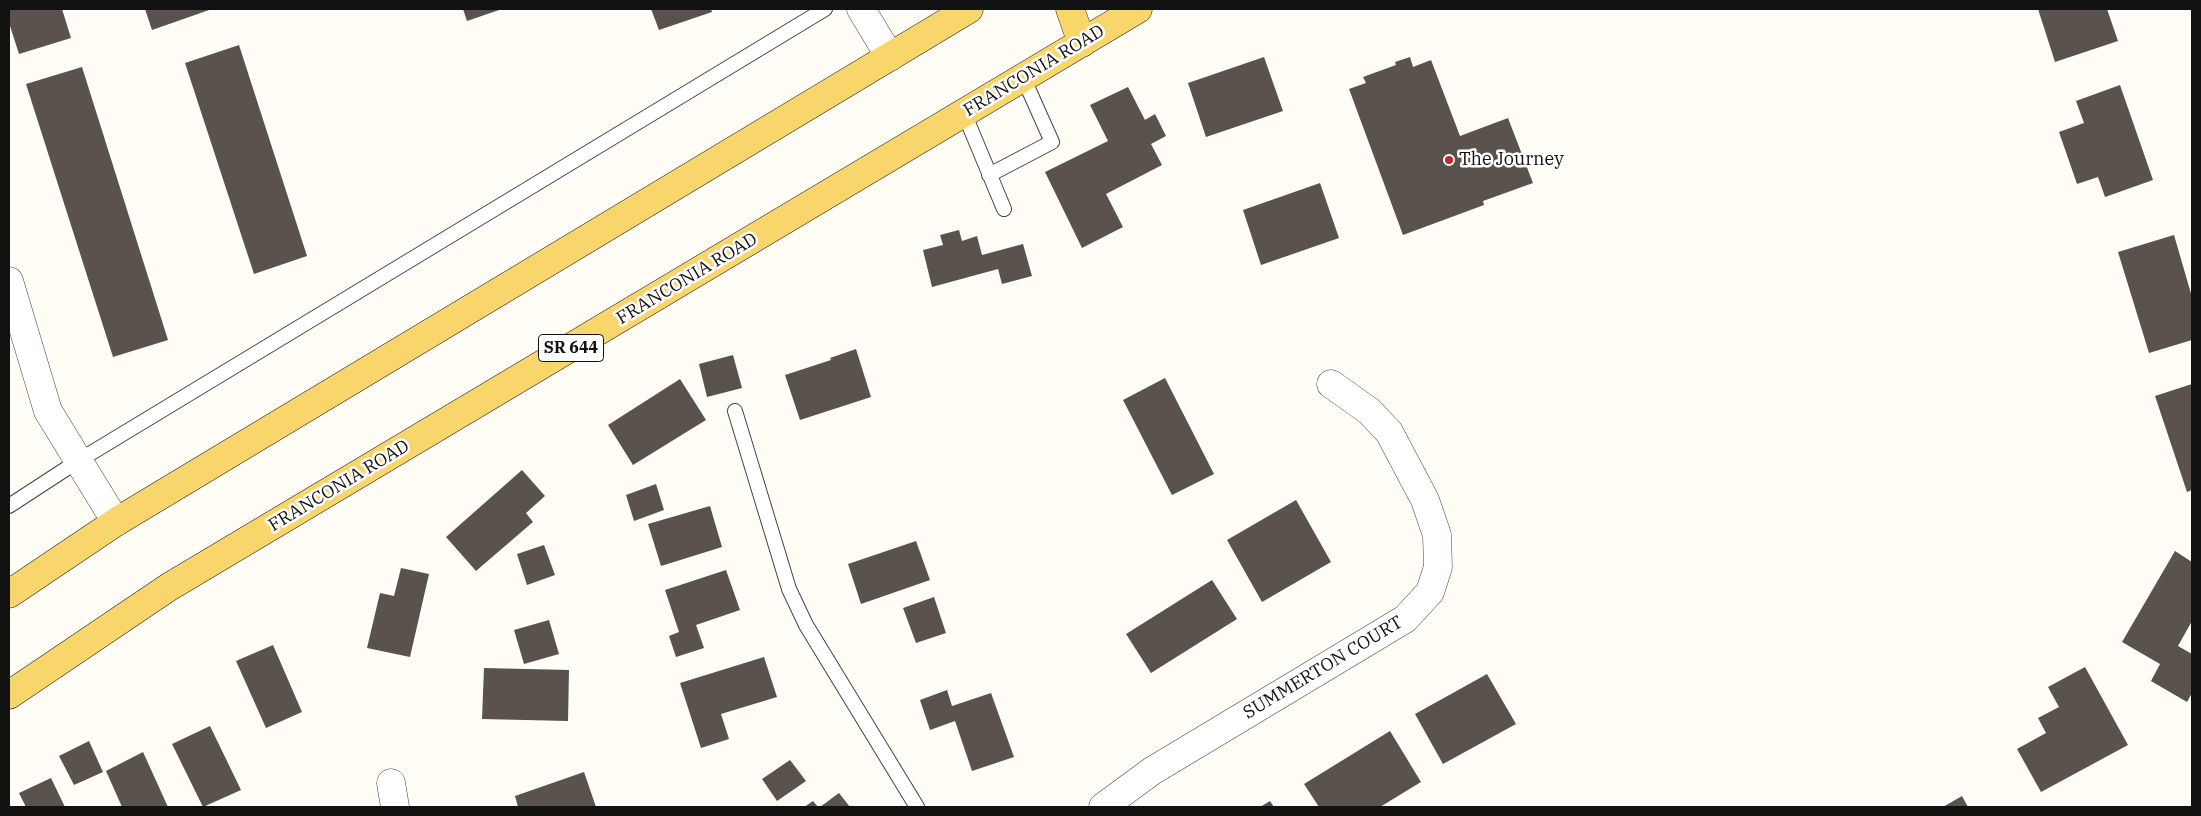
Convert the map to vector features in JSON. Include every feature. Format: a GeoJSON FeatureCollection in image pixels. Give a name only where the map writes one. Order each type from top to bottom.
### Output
{"type":"FeatureCollection","features":[{"type":"Feature","properties":{"kind":"main road"},"geometry":{"type":"LineString","coordinates":[[9,594],[116,522],[970,9]]}},
{"type":"Feature","properties":{"kind":"main road"},"geometry":{"type":"LineString","coordinates":[[1070,9],[1082,43]]}},
{"type":"Feature","properties":{"kind":"main road","name":"FRANCONIA ROAD"},"geometry":{"type":"LineString","coordinates":[[9,695],[169,587],[1138,9]]}},
{"type":"Feature","properties":{"kind":"street"},"geometry":{"type":"LineString","coordinates":[[861,9],[890,57]]}},
{"type":"Feature","properties":{"kind":"street"},"geometry":{"type":"LineString","coordinates":[[9,281],[48,411],[116,522]]}},
{"type":"Feature","properties":{"kind":"street","name":"SUMMERTON COURT"},"geometry":{"type":"LineString","coordinates":[[1103,807],[1152,771],[1405,619],[1430,592],[1438,567],[1437,535],[1425,500],[1390,432],[1370,411],[1331,384]]}},
{"type":"Feature","properties":{"kind":"lane"},"geometry":{"type":"LineString","coordinates":[[9,506],[78,461],[825,9]]}},
{"type":"Feature","properties":{"kind":"lane"},"geometry":{"type":"LineString","coordinates":[[989,175],[1052,142],[1023,77]]}},
{"type":"Feature","properties":{"kind":"lane"},"geometry":{"type":"LineString","coordinates":[[964,113],[1004,209]]}},
{"type":"Feature","properties":{"kind":"lane"},"geometry":{"type":"LineString","coordinates":[[736,411],[789,589],[806,625],[917,807]]}},
{"type":"Feature","properties":{"kind":"building"},"geometry":{"type":"Polygon","coordinates":[[[9,9],[62,9],[71,38],[19,54],[9,23],[9,9]]]}},
{"type":"Feature","properties":{"kind":"building"},"geometry":{"type":"Polygon","coordinates":[[[145,9],[212,9],[152,30],[145,9]]]}},
{"type":"Feature","properties":{"kind":"building"},"geometry":{"type":"Polygon","coordinates":[[[463,9],[502,9],[467,21],[463,9]]]}},
{"type":"Feature","properties":{"kind":"building"},"geometry":{"type":"Polygon","coordinates":[[[651,9],[711,9],[712,12],[659,30],[651,9]]]}},
{"type":"Feature","properties":{"kind":"building"},"geometry":{"type":"Polygon","coordinates":[[[2038,9],[2107,9],[2118,41],[2055,62],[2038,9]]]}},
{"type":"Feature","properties":{"kind":"building"},"geometry":{"type":"Polygon","coordinates":[[[239,45],[307,256],[254,274],[185,63],[239,45]]]}},
{"type":"Feature","properties":{"kind":"building"},"geometry":{"type":"Polygon","coordinates":[[[1264,57],[1283,111],[1206,137],[1188,83],[1264,57]]]}},
{"type":"Feature","properties":{"kind":"building","name":"The Journey"},"geometry":{"type":"Polygon","coordinates":[[[1410,57],[1413,67],[1431,60],[1460,136],[1508,118],[1533,183],[1483,201],[1484,205],[1403,235],[1349,89],[1366,83],[1363,77],[1396,65],[1395,62],[1410,57]]]}},
{"type":"Feature","properties":{"kind":"building"},"geometry":{"type":"Polygon","coordinates":[[[82,67],[168,340],[113,357],[26,84],[82,67]]]}},
{"type":"Feature","properties":{"kind":"building"},"geometry":{"type":"Polygon","coordinates":[[[2120,85],[2153,180],[2105,197],[2098,177],[2077,184],[2059,132],[2084,123],[2076,101],[2120,85]]]}},
{"type":"Feature","properties":{"kind":"building"},"geometry":{"type":"Polygon","coordinates":[[[1128,87],[1145,120],[1155,114],[1166,136],[1151,144],[1162,165],[1106,194],[1123,227],[1082,248],[1045,172],[1108,141],[1090,105],[1128,87]]]}},
{"type":"Feature","properties":{"kind":"building"},"geometry":{"type":"Polygon","coordinates":[[[1320,183],[1339,238],[1261,265],[1243,210],[1320,183]]]}},
{"type":"Feature","properties":{"kind":"building"},"geometry":{"type":"Polygon","coordinates":[[[959,230],[962,241],[977,236],[982,255],[1023,244],[1032,276],[1002,284],[998,269],[932,287],[923,250],[943,245],[940,235],[959,230]]]}},
{"type":"Feature","properties":{"kind":"building"},"geometry":{"type":"Polygon","coordinates":[[[2174,235],[2192,297],[2192,340],[2149,353],[2118,252],[2174,235]]]}},
{"type":"Feature","properties":{"kind":"building"},"geometry":{"type":"Polygon","coordinates":[[[856,349],[871,397],[800,420],[785,375],[831,360],[830,358],[856,349]]]}},
{"type":"Feature","properties":{"kind":"building"},"geometry":{"type":"Polygon","coordinates":[[[733,355],[742,388],[707,397],[699,364],[733,355]]]}},
{"type":"Feature","properties":{"kind":"building"},"geometry":{"type":"Polygon","coordinates":[[[1165,378],[1214,474],[1172,495],[1123,400],[1165,378]]]}},
{"type":"Feature","properties":{"kind":"building"},"geometry":{"type":"Polygon","coordinates":[[[680,379],[706,420],[633,465],[608,425],[680,379]]]}},
{"type":"Feature","properties":{"kind":"building"},"geometry":{"type":"Polygon","coordinates":[[[2192,384],[2192,490],[2187,492],[2155,396],[2192,384]]]}},
{"type":"Feature","properties":{"kind":"building"},"geometry":{"type":"Polygon","coordinates":[[[522,470],[545,496],[526,513],[533,522],[476,571],[446,537],[522,470]]]}},
{"type":"Feature","properties":{"kind":"building"},"geometry":{"type":"Polygon","coordinates":[[[656,484],[664,510],[634,521],[626,495],[656,484]]]}},
{"type":"Feature","properties":{"kind":"building"},"geometry":{"type":"Polygon","coordinates":[[[1296,500],[1331,562],[1262,602],[1227,540],[1296,500]]]}},
{"type":"Feature","properties":{"kind":"building"},"geometry":{"type":"Polygon","coordinates":[[[710,506],[722,547],[661,566],[648,524],[710,506]]]}},
{"type":"Feature","properties":{"kind":"building"},"geometry":{"type":"Polygon","coordinates":[[[916,541],[930,580],[861,604],[848,564],[916,541]]]}},
{"type":"Feature","properties":{"kind":"building"},"geometry":{"type":"Polygon","coordinates":[[[544,545],[555,575],[527,585],[517,554],[544,545]]]}},
{"type":"Feature","properties":{"kind":"building"},"geometry":{"type":"Polygon","coordinates":[[[2175,551],[2192,562],[2192,621],[2178,646],[2192,654],[2192,693],[2187,702],[2151,681],[2160,664],[2122,642],[2175,551]]]}},
{"type":"Feature","properties":{"kind":"building"},"geometry":{"type":"Polygon","coordinates":[[[401,568],[429,574],[410,657],[367,648],[380,593],[394,596],[401,568]]]}},
{"type":"Feature","properties":{"kind":"building"},"geometry":{"type":"Polygon","coordinates":[[[726,570],[740,610],[696,625],[704,648],[676,657],[669,636],[679,632],[665,590],[726,570]]]}},
{"type":"Feature","properties":{"kind":"building"},"geometry":{"type":"Polygon","coordinates":[[[1212,580],[1237,619],[1151,673],[1126,634],[1212,580]]]}},
{"type":"Feature","properties":{"kind":"building"},"geometry":{"type":"Polygon","coordinates":[[[934,597],[946,633],[916,643],[903,608],[934,597]]]}},
{"type":"Feature","properties":{"kind":"building"},"geometry":{"type":"Polygon","coordinates":[[[549,620],[559,654],[524,664],[514,630],[549,620]]]}},
{"type":"Feature","properties":{"kind":"building"},"geometry":{"type":"Polygon","coordinates":[[[273,645],[302,712],[266,728],[236,661],[273,645]]]}},
{"type":"Feature","properties":{"kind":"building"},"geometry":{"type":"Polygon","coordinates":[[[764,657],[777,697],[721,714],[729,739],[701,748],[680,683],[764,657]]]}},
{"type":"Feature","properties":{"kind":"building"},"geometry":{"type":"Polygon","coordinates":[[[2085,667],[2128,745],[2041,792],[2017,749],[2046,733],[2038,718],[2059,707],[2048,687],[2085,667]]]}},
{"type":"Feature","properties":{"kind":"building"},"geometry":{"type":"Polygon","coordinates":[[[484,668],[569,670],[568,721],[482,719],[484,668]]]}},
{"type":"Feature","properties":{"kind":"building"},"geometry":{"type":"Polygon","coordinates":[[[1487,674],[1516,724],[1443,764],[1415,714],[1487,674]]]}},
{"type":"Feature","properties":{"kind":"building"},"geometry":{"type":"Polygon","coordinates":[[[947,690],[952,706],[991,693],[1014,757],[972,771],[955,721],[930,730],[920,700],[947,690]]]}},
{"type":"Feature","properties":{"kind":"building"},"geometry":{"type":"Polygon","coordinates":[[[210,726],[241,790],[203,807],[172,744],[210,726]]]}},
{"type":"Feature","properties":{"kind":"building"},"geometry":{"type":"Polygon","coordinates":[[[1390,731],[1421,782],[1380,807],[1319,807],[1304,784],[1390,731]]]}},
{"type":"Feature","properties":{"kind":"building"},"geometry":{"type":"Polygon","coordinates":[[[89,741],[103,772],[74,785],[59,756],[89,741]]]}},
{"type":"Feature","properties":{"kind":"building"},"geometry":{"type":"Polygon","coordinates":[[[143,752],[168,807],[122,807],[106,771],[143,752]]]}},
{"type":"Feature","properties":{"kind":"building"},"geometry":{"type":"Polygon","coordinates":[[[790,760],[806,781],[777,801],[762,779],[790,760]]]}},
{"type":"Feature","properties":{"kind":"building"},"geometry":{"type":"Polygon","coordinates":[[[584,772],[596,807],[518,807],[515,796],[584,772]]]}},
{"type":"Feature","properties":{"kind":"building"},"geometry":{"type":"Polygon","coordinates":[[[51,778],[65,807],[26,807],[19,793],[51,778]]]}},
{"type":"Feature","properties":{"kind":"building"},"geometry":{"type":"Polygon","coordinates":[[[839,793],[850,807],[820,807],[839,793]]]}},
{"type":"Feature","properties":{"kind":"building"},"geometry":{"type":"Polygon","coordinates":[[[1962,796],[1968,807],[1943,807],[1962,796]]]}},
{"type":"Feature","properties":{"kind":"building"},"geometry":{"type":"Polygon","coordinates":[[[813,801],[818,807],[804,807],[813,801]]]}},
{"type":"Feature","properties":{"kind":"building"},"geometry":{"type":"Polygon","coordinates":[[[1270,801],[1274,807],[1260,807],[1270,801]]]}},
{"type":"Feature","properties":{"kind":"place","name":"The Journey"},"geometry":{"type":"Point","coordinates":[1449,160]}}]}
